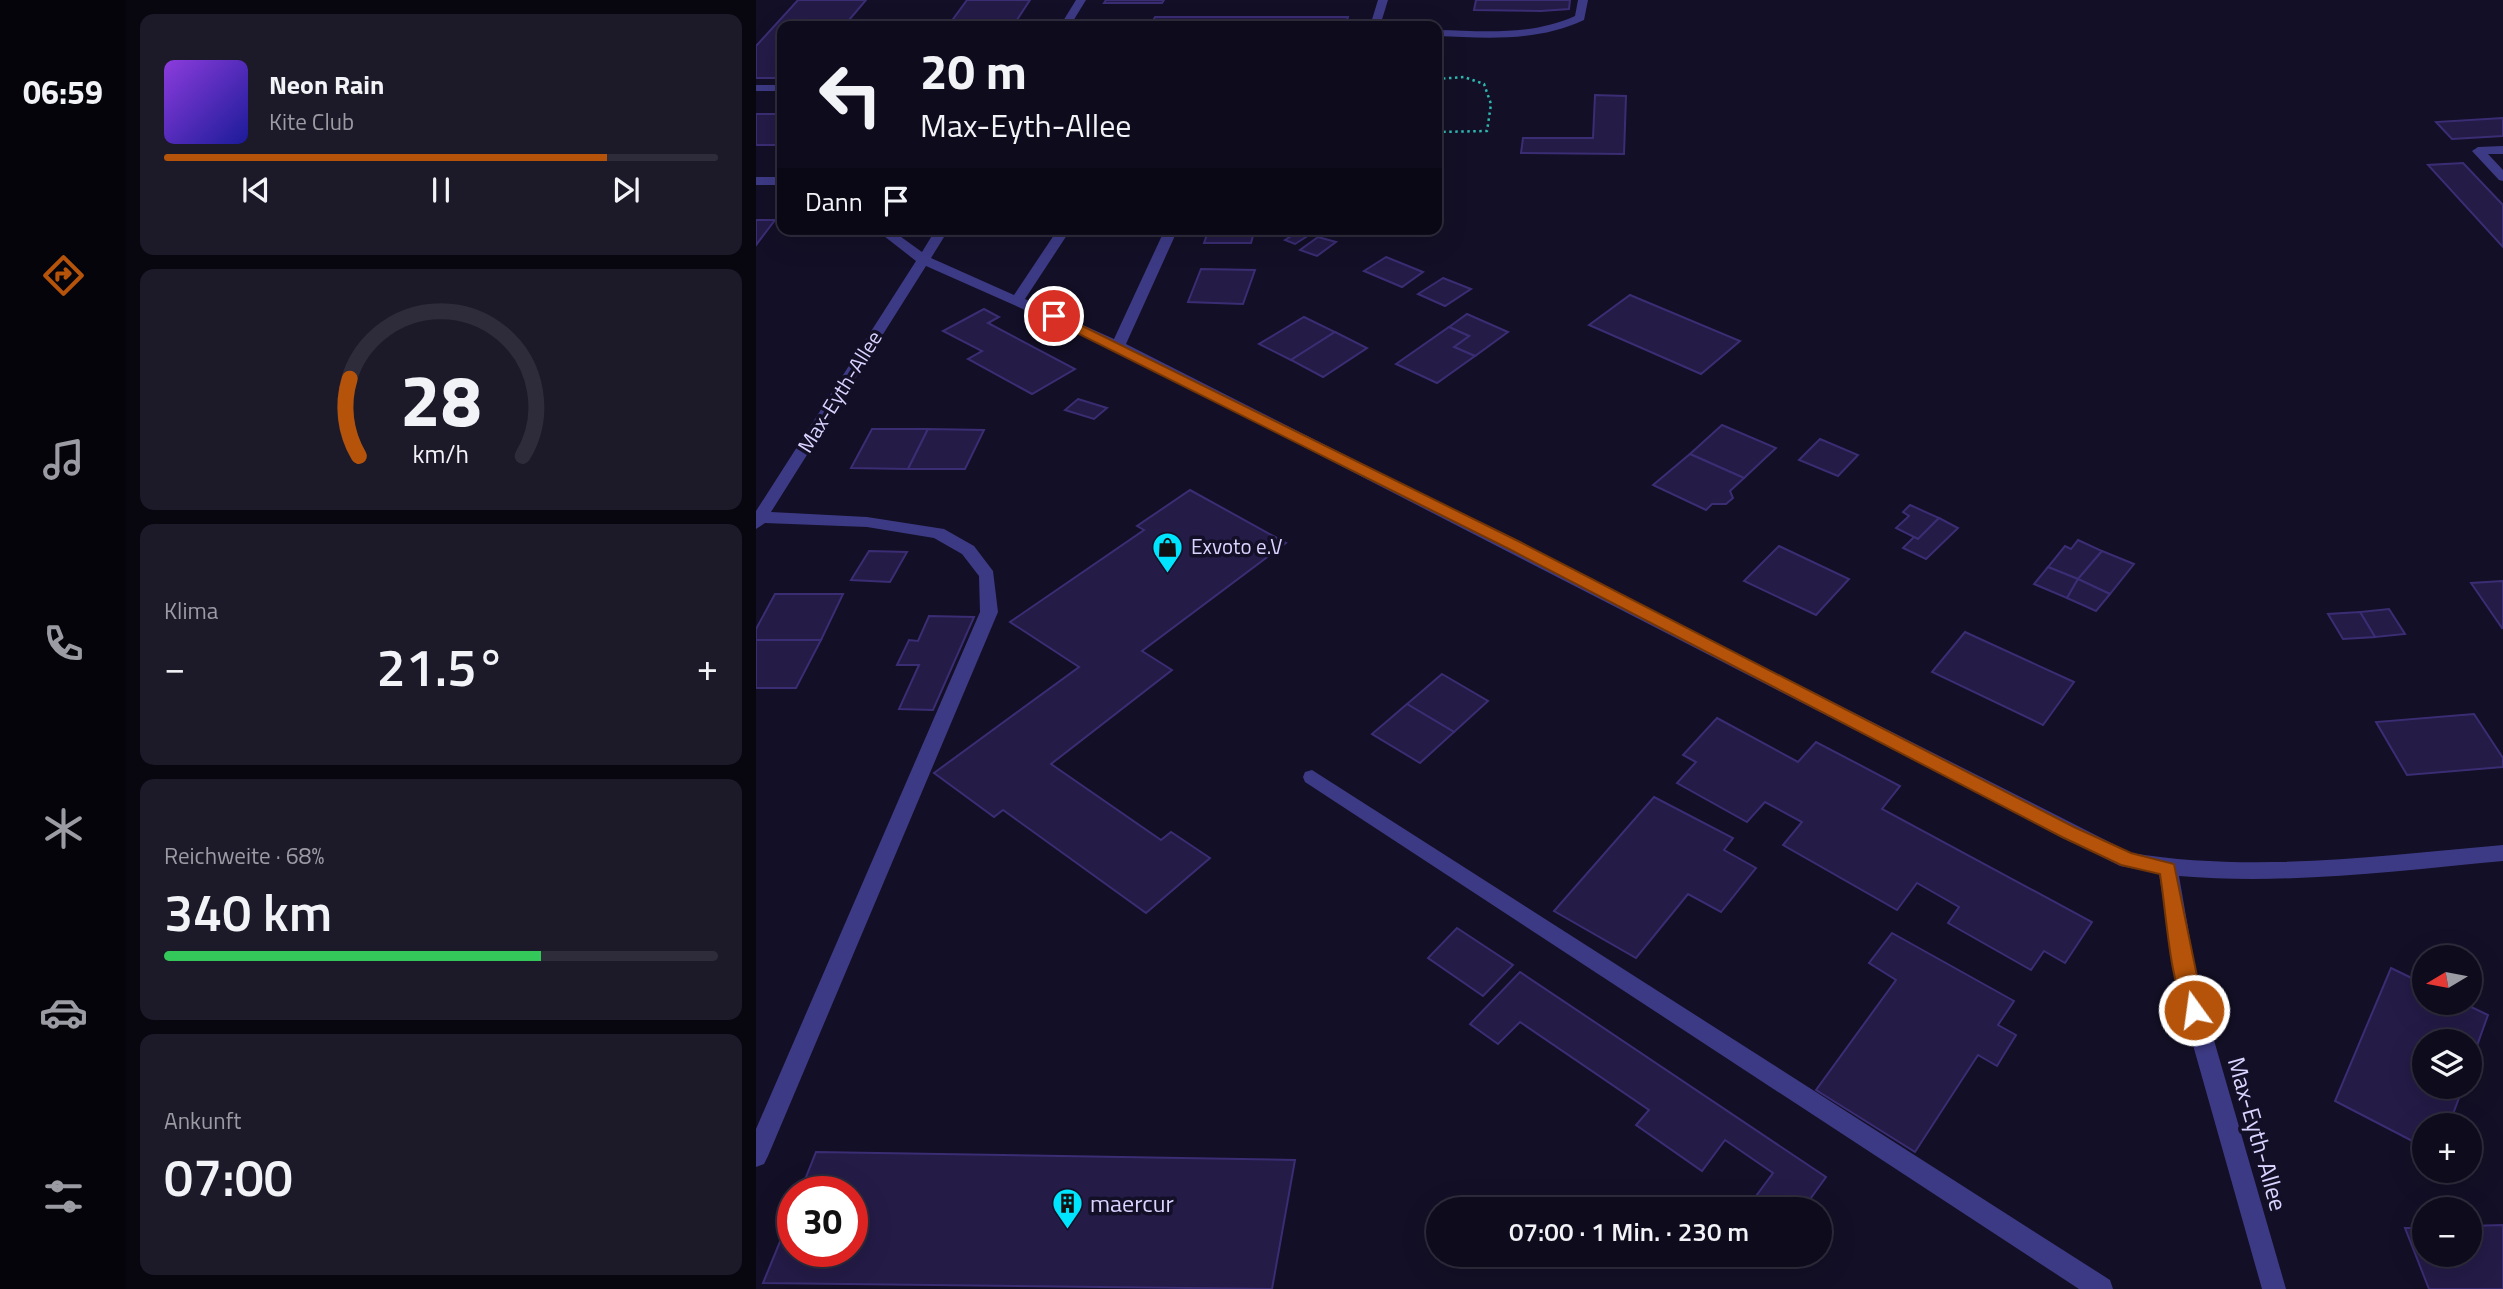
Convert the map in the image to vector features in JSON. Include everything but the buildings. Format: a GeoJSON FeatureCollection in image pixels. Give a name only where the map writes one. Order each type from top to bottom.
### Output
{"type":"FeatureCollection","features":[{"type":"Feature","properties":{"kind":"street"},"geometry":{"type":"LineString","coordinates":[[1068,21],[1081,0]]}},
{"type":"Feature","properties":{"kind":"street"},"geometry":{"type":"LineString","coordinates":[[1377,21],[1383,0]]}},
{"type":"Feature","properties":{"kind":"street"},"geometry":{"type":"LineString","coordinates":[[1442,33],[1514,33],[1570,24],[1580,18],[1583,0]]}},
{"type":"Feature","properties":{"kind":"street"},"geometry":{"type":"LineString","coordinates":[[756,88],[777,88]]}},
{"type":"Feature","properties":{"kind":"street"},"geometry":{"type":"LineString","coordinates":[[2503,150],[2478,151],[2503,177]]}},
{"type":"Feature","properties":{"kind":"street"},"geometry":{"type":"LineString","coordinates":[[756,181],[777,181]]}},
{"type":"Feature","properties":{"kind":"street"},"geometry":{"type":"LineString","coordinates":[[889,235],[924,260],[1018,299],[1118,346],[1549,563],[2068,832],[2127,859],[2168,869],[2292,870],[2503,853]]}},
{"type":"Feature","properties":{"kind":"street","name":"Max-Eyth-Allee"},"geometry":{"type":"LineString","coordinates":[[758,519],[939,235]]}},
{"type":"Feature","properties":{"kind":"street"},"geometry":{"type":"LineString","coordinates":[[1018,299],[1061,235]]}},
{"type":"Feature","properties":{"kind":"street"},"geometry":{"type":"LineString","coordinates":[[1118,346],[1169,235]]}},
{"type":"Feature","properties":{"kind":"street"},"geometry":{"type":"LineString","coordinates":[[756,1156],[989,612],[987,575],[968,550],[938,533],[867,522],[758,519]]}},
{"type":"Feature","properties":{"kind":"street"},"geometry":{"type":"LineString","coordinates":[[1312,776],[2101,1289]]}},
{"type":"Feature","properties":{"kind":"street","name":"Max-Eyth-Allee"},"geometry":{"type":"LineString","coordinates":[[2168,869],[2187,985],[2274,1289]]}},
{"type":"Feature","properties":{"kind":"path"},"geometry":{"type":"LineString","coordinates":[[1442,79],[1464,77],[1485,84],[1491,104],[1487,131],[1442,132]]}},
{"type":"Feature","properties":{"kind":"place","name":"Exvoto e.V"},"geometry":{"type":"Point","coordinates":[1168,574]}},
{"type":"Feature","properties":{"kind":"place","name":"maercur"},"geometry":{"type":"Point","coordinates":[1067,1231]}},
{"type":"Feature","properties":{"kind":"route"},"geometry":{"type":"LineString","coordinates":[[1054,316],[1514,545],[2068,832],[2127,859],[2168,869],[2187,985],[2194,1010]]}}]}
